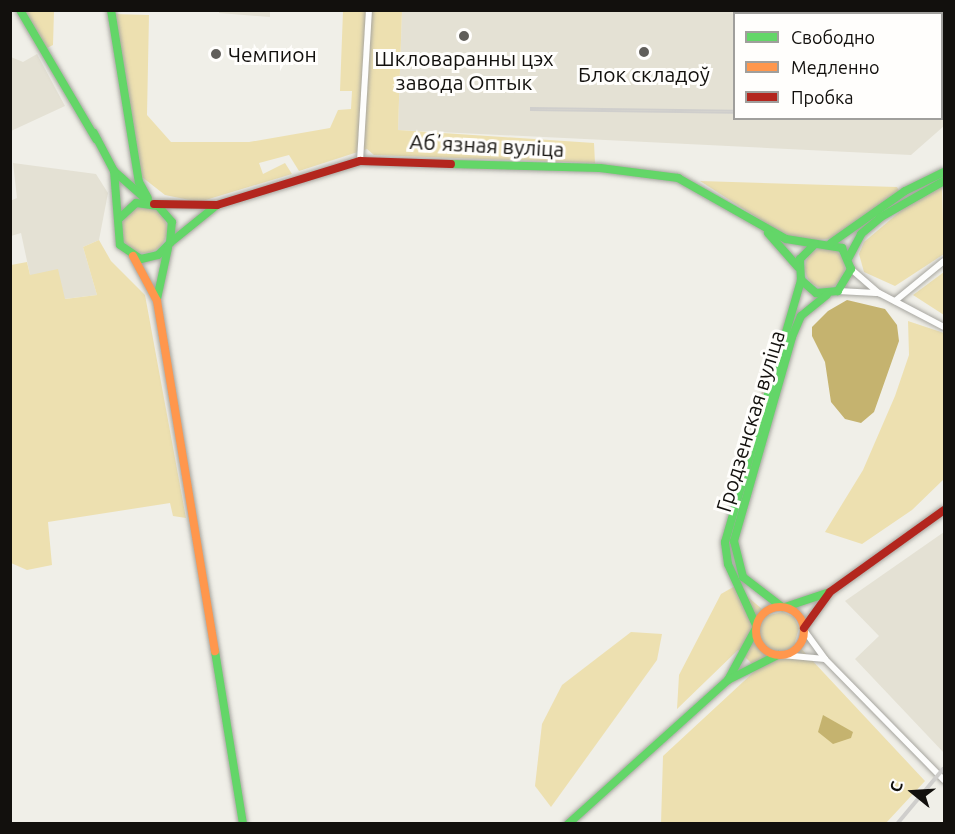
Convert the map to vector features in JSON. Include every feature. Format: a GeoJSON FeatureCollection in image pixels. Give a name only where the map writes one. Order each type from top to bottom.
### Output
{"type":"FeatureCollection","features":[{"type":"Feature","properties":{"kind":"main road"},"geometry":{"type":"LineString","coordinates":[[21,10],[114,171],[126,184],[152,203]]}},
{"type":"Feature","properties":{"kind":"main road"},"geometry":{"type":"LineString","coordinates":[[111,10],[135,160],[143,192],[172,222],[170,243],[157,301]]}},
{"type":"Feature","properties":{"kind":"main road"},"geometry":{"type":"LineString","coordinates":[[126,184],[134,179],[135,160]]}},
{"type":"Feature","properties":{"kind":"main road","name":"Абʼязная вуліца"},"geometry":{"type":"LineString","coordinates":[[152,203],[217,205],[360,161],[662,174],[721,198],[786,239],[815,244],[831,243]]}},
{"type":"Feature","properties":{"kind":"main road"},"geometry":{"type":"LineString","coordinates":[[114,171],[119,219],[117,236],[133,256],[157,301],[243,824]]}},
{"type":"Feature","properties":{"kind":"main road"},"geometry":{"type":"LineString","coordinates":[[849,257],[831,243],[888,202],[945,172]]}},
{"type":"Feature","properties":{"kind":"main road"},"geometry":{"type":"LineString","coordinates":[[815,244],[798,267],[801,280],[826,295],[838,291],[851,269],[849,257],[861,234],[881,217],[945,181]]}},
{"type":"Feature","properties":{"kind":"main road"},"geometry":{"type":"LineString","coordinates":[[119,219],[129,207],[152,203]]}},
{"type":"Feature","properties":{"kind":"main road","name":"Абʼязная вуліца"},"geometry":{"type":"LineString","coordinates":[[170,243],[217,205]]}},
{"type":"Feature","properties":{"kind":"main road","name":"Абʼязная вуліца"},"geometry":{"type":"LineString","coordinates":[[750,218],[798,267]]}},
{"type":"Feature","properties":{"kind":"main road"},"geometry":{"type":"LineString","coordinates":[[133,256],[158,255],[170,243]]}},
{"type":"Feature","properties":{"kind":"main road","name":"Гродзенская вуліца"},"geometry":{"type":"LineString","coordinates":[[755,628],[734,579],[725,543],[801,280]]}},
{"type":"Feature","properties":{"kind":"main road","name":"Гродзенская вуліца"},"geometry":{"type":"LineString","coordinates":[[784,607],[757,593],[739,570],[736,530],[783,364],[801,316],[826,295]]}},
{"type":"Feature","properties":{"kind":"main road"},"geometry":{"type":"LineString","coordinates":[[728,680],[766,611],[830,592],[945,510]]}},
{"type":"Feature","properties":{"kind":"main road"},"geometry":{"type":"LineString","coordinates":[[568,824],[728,680],[798,647],[804,629],[830,592]]}},
{"type":"Feature","properties":{"kind":"main road"},"geometry":{"type":"LineString","coordinates":[[784,607],[798,615],[804,629]]}},
{"type":"Feature","properties":{"kind":"main road"},"geometry":{"type":"LineString","coordinates":[[755,628],[761,648],[780,655]]}},
{"type":"Feature","properties":{"kind":"street"},"geometry":{"type":"LineString","coordinates":[[360,161],[369,10]]}},
{"type":"Feature","properties":{"kind":"street"},"geometry":{"type":"LineString","coordinates":[[895,301],[945,261]]}},
{"type":"Feature","properties":{"kind":"street"},"geometry":{"type":"LineString","coordinates":[[851,269],[879,293],[945,327]]}},
{"type":"Feature","properties":{"kind":"street"},"geometry":{"type":"LineString","coordinates":[[838,291],[879,293]]}},
{"type":"Feature","properties":{"kind":"street"},"geometry":{"type":"LineString","coordinates":[[804,629],[825,659],[945,780]]}},
{"type":"Feature","properties":{"kind":"street"},"geometry":{"type":"LineString","coordinates":[[780,655],[825,659]]}},
{"type":"Feature","properties":{"kind":"shaded area"},"geometry":{"type":"Polygon","coordinates":[[[402,10],[398,130],[594,143],[595,163],[374,155],[367,149],[299,171],[289,155],[259,163],[263,174],[285,163],[292,174],[199,202],[165,195],[142,177],[112,14],[149,15],[147,115],[171,142],[249,142],[330,128],[338,110],[351,109],[352,91],[340,91],[343,11],[402,10]]]}},
{"type":"Feature","properties":{"kind":"shaded area"},"geometry":{"type":"Polygon","coordinates":[[[25,11],[54,11],[53,45],[47,48],[25,11]]]}},
{"type":"Feature","properties":{"kind":"shaded area"},"geometry":{"type":"Polygon","coordinates":[[[219,11],[270,11],[270,17],[219,13],[219,11]]]}},
{"type":"Feature","properties":{"kind":"shaded area"},"geometry":{"type":"Polygon","coordinates":[[[402,11],[944,11],[944,126],[911,155],[398,130],[402,11]]]}},
{"type":"Feature","properties":{"kind":"shaded area"},"geometry":{"type":"Polygon","coordinates":[[[37,54],[65,106],[11,131],[11,57],[23,62],[37,54]]]}},
{"type":"Feature","properties":{"kind":"shaded area"},"geometry":{"type":"Polygon","coordinates":[[[13,163],[96,174],[108,193],[99,240],[83,247],[97,295],[64,299],[30,275],[21,233],[11,236],[10,201],[17,198],[13,163]]]}},
{"type":"Feature","properties":{"kind":"shaded area"},"geometry":{"type":"Polygon","coordinates":[[[700,181],[897,187],[899,191],[837,238],[806,241],[781,233],[700,181]]]}},
{"type":"Feature","properties":{"kind":"shaded area"},"geometry":{"type":"Polygon","coordinates":[[[942,187],[944,254],[895,286],[864,272],[859,254],[864,242],[903,209],[942,187]]]}},
{"type":"Feature","properties":{"kind":"shaded area"},"geometry":{"type":"Polygon","coordinates":[[[144,207],[160,214],[167,230],[160,246],[144,253],[128,246],[121,230],[128,214],[144,207]]]}},
{"type":"Feature","properties":{"kind":"shaded area"},"geometry":{"type":"Polygon","coordinates":[[[99,240],[111,261],[145,295],[186,518],[173,516],[170,503],[48,522],[52,565],[27,570],[11,563],[11,265],[27,262],[30,275],[58,269],[65,299],[97,295],[83,247],[99,240]]]}},
{"type":"Feature","properties":{"kind":"shaded area"},"geometry":{"type":"Polygon","coordinates":[[[825,248],[839,254],[845,268],[839,282],[825,288],[811,282],[805,268],[811,254],[825,248]]]}},
{"type":"Feature","properties":{"kind":"shaded area"},"geometry":{"type":"Polygon","coordinates":[[[944,272],[944,315],[913,295],[944,272]]]}},
{"type":"Feature","properties":{"kind":"shaded area"},"geometry":{"type":"Polygon","coordinates":[[[847,300],[885,309],[897,325],[899,341],[874,412],[861,423],[845,419],[831,402],[825,362],[812,336],[812,327],[828,311],[847,300]]]}},
{"type":"Feature","properties":{"kind":"shaded area"},"geometry":{"type":"Polygon","coordinates":[[[787,314],[768,376],[726,525],[766,377],[787,314]]]}},
{"type":"Feature","properties":{"kind":"shaded area"},"geometry":{"type":"Polygon","coordinates":[[[908,321],[944,333],[944,479],[912,510],[862,544],[825,532],[863,470],[895,396],[909,355],[908,321]]]}},
{"type":"Feature","properties":{"kind":"shaded area"},"geometry":{"type":"Polygon","coordinates":[[[944,532],[944,753],[855,659],[879,636],[845,601],[944,532]]]}},
{"type":"Feature","properties":{"kind":"shaded area"},"geometry":{"type":"Polygon","coordinates":[[[735,586],[769,615],[783,612],[794,617],[799,628],[795,642],[925,781],[886,823],[661,824],[663,756],[757,669],[738,650],[677,709],[679,675],[721,594],[735,586]]]}},
{"type":"Feature","properties":{"kind":"shaded area"},"geometry":{"type":"Polygon","coordinates":[[[631,632],[662,634],[657,660],[551,807],[535,786],[542,724],[562,685],[631,632]]]}},
{"type":"Feature","properties":{"kind":"shaded area"},"geometry":{"type":"Polygon","coordinates":[[[823,715],[853,732],[851,738],[833,744],[818,732],[823,715]]]}},
{"type":"Feature","properties":{"kind":"railway"},"geometry":{"type":"LineString","coordinates":[[530,109],[733,112]]}},
{"type":"Feature","properties":{"kind":"railway"},"geometry":{"type":"LineString","coordinates":[[897,824],[944,768]]}},
{"type":"Feature","properties":{"kind":"traffic: fast"},"geometry":{"type":"LineString","coordinates":[[20,10],[96,139]]}},
{"type":"Feature","properties":{"kind":"traffic: fast"},"geometry":{"type":"LineString","coordinates":[[111,10],[139,182],[148,198]]}},
{"type":"Feature","properties":{"kind":"traffic: fast"},"geometry":{"type":"LineString","coordinates":[[94,133],[114,171],[150,203]]}},
{"type":"Feature","properties":{"kind":"traffic: fast"},"geometry":{"type":"LineString","coordinates":[[451,164],[600,168],[678,178],[786,239],[842,248],[851,269],[838,291],[816,293],[801,280],[800,259],[815,244]]}},
{"type":"Feature","properties":{"kind":"traffic: fast"},"geometry":{"type":"LineString","coordinates":[[114,171],[120,245],[141,259],[158,255],[170,243],[172,222],[158,206],[136,203],[119,219]]}},
{"type":"Feature","properties":{"kind":"traffic: fast"},"geometry":{"type":"LineString","coordinates":[[831,243],[905,191],[944,172]]}},
{"type":"Feature","properties":{"kind":"traffic: fast"},"geometry":{"type":"LineString","coordinates":[[849,257],[861,234],[881,217],[944,181]]}},
{"type":"Feature","properties":{"kind":"traffic: fast"},"geometry":{"type":"LineString","coordinates":[[170,243],[217,205]]}},
{"type":"Feature","properties":{"kind":"traffic: fast"},"geometry":{"type":"LineString","coordinates":[[768,233],[798,267]]}},
{"type":"Feature","properties":{"kind":"traffic: fast"},"geometry":{"type":"LineString","coordinates":[[157,299],[168,248]]}},
{"type":"Feature","properties":{"kind":"traffic: fast"},"geometry":{"type":"LineString","coordinates":[[756,625],[728,564],[725,542],[801,280]]}},
{"type":"Feature","properties":{"kind":"traffic: fast"},"geometry":{"type":"LineString","coordinates":[[782,607],[743,577],[734,541],[792,337],[801,316],[827,295]]}},
{"type":"Feature","properties":{"kind":"traffic: fast"},"geometry":{"type":"LineString","coordinates":[[785,607],[827,593]]}},
{"type":"Feature","properties":{"kind":"traffic: fast"},"geometry":{"type":"LineString","coordinates":[[728,680],[755,630]]}},
{"type":"Feature","properties":{"kind":"traffic: fast"},"geometry":{"type":"LineString","coordinates":[[215,651],[243,824]]}},
{"type":"Feature","properties":{"kind":"traffic: fast"},"geometry":{"type":"LineString","coordinates":[[568,824],[728,680],[778,655]]}},
{"type":"Feature","properties":{"kind":"traffic: slow"},"geometry":{"type":"LineString","coordinates":[[133,256],[157,301],[215,651]]}},
{"type":"Feature","properties":{"kind":"traffic: slow"},"geometry":{"type":"LineString","coordinates":[[775,607],[785,607],[800,617],[804,631],[800,645],[794,651],[785,655],[775,655],[760,645],[756,636],[756,626],[766,611],[775,607]]}},
{"type":"Feature","properties":{"kind":"traffic: jam"},"geometry":{"type":"LineString","coordinates":[[154,204],[217,205],[360,161],[451,164]]}},
{"type":"Feature","properties":{"kind":"traffic: jam"},"geometry":{"type":"LineString","coordinates":[[804,628],[830,592],[944,510]]}},
{"type":"Feature","properties":{"kind":"place","name":"Шкловаранны цэх завода Оптык"},"geometry":{"type":"Point","coordinates":[464,36]}},
{"type":"Feature","properties":{"kind":"place","name":"Блок складоў"},"geometry":{"type":"Point","coordinates":[644,52]}},
{"type":"Feature","properties":{"kind":"place","name":"Чемпион"},"geometry":{"type":"Point","coordinates":[216,54]}}]}
